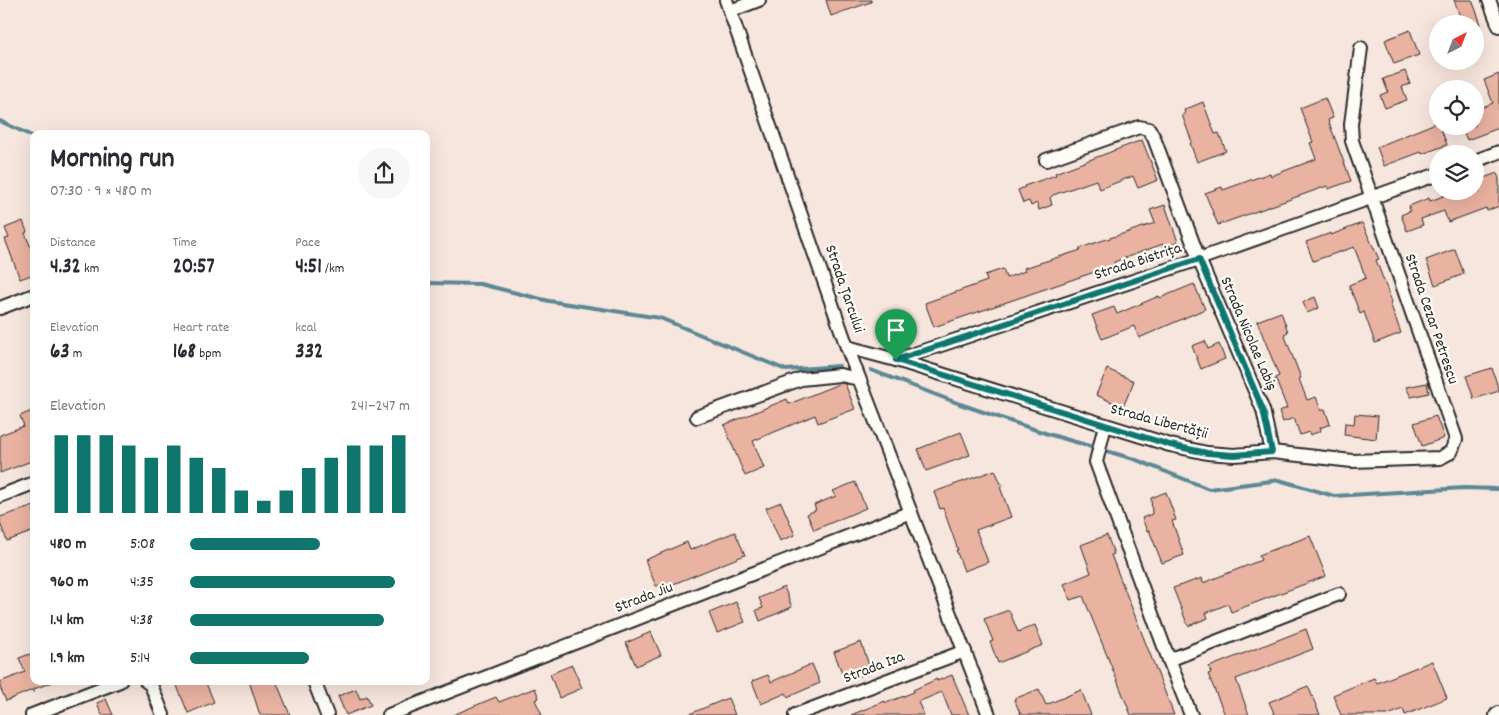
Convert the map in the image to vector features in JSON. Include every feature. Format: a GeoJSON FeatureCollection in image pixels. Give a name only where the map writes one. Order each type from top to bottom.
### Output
{"type":"FeatureCollection","features":[{"type":"Feature","properties":{"kind":"street"},"geometry":{"type":"LineString","coordinates":[[728,5],[759,0]]}},
{"type":"Feature","properties":{"kind":"street"},"geometry":{"type":"LineString","coordinates":[[1489,0],[1499,26]]}},
{"type":"Feature","properties":{"kind":"street","name":"Strada Țarcului"},"geometry":{"type":"LineString","coordinates":[[728,5],[847,347],[990,715]]}},
{"type":"Feature","properties":{"kind":"street","name":"Strada Cezar Petrescu"},"geometry":{"type":"LineString","coordinates":[[1361,48],[1351,124],[1352,141],[1456,439],[1451,452]]}},
{"type":"Feature","properties":{"kind":"street","name":"Strada Nicolae Labiș"},"geometry":{"type":"LineString","coordinates":[[1046,160],[1140,127],[1149,129],[1158,146],[1199,259],[1263,410],[1272,452]]}},
{"type":"Feature","properties":{"kind":"street"},"geometry":{"type":"LineString","coordinates":[[1484,158],[1499,152]]}},
{"type":"Feature","properties":{"kind":"street","name":"Strada Bistrița"},"geometry":{"type":"LineString","coordinates":[[896,360],[1199,259],[1429,177]]}},
{"type":"Feature","properties":{"kind":"street"},"geometry":{"type":"LineString","coordinates":[[0,308],[30,297]]}},
{"type":"Feature","properties":{"kind":"street"},"geometry":{"type":"LineString","coordinates":[[847,347],[896,360]]}},
{"type":"Feature","properties":{"kind":"street","name":"Strada Libertății"},"geometry":{"type":"LineString","coordinates":[[896,360],[1170,445],[1207,453],[1234,455],[1272,452],[1352,461],[1440,458],[1451,452]]}},
{"type":"Feature","properties":{"kind":"street"},"geometry":{"type":"LineString","coordinates":[[697,417],[801,379],[840,375],[859,379]]}},
{"type":"Feature","properties":{"kind":"street"},"geometry":{"type":"LineString","coordinates":[[1105,425],[1096,462],[1169,660],[1192,715]]}},
{"type":"Feature","properties":{"kind":"street"},"geometry":{"type":"LineString","coordinates":[[0,496],[30,485]]}},
{"type":"Feature","properties":{"kind":"street","name":"Strada Jiu"},"geometry":{"type":"LineString","coordinates":[[389,715],[911,512]]}},
{"type":"Feature","properties":{"kind":"street"},"geometry":{"type":"LineString","coordinates":[[1169,660],[1339,594]]}},
{"type":"Feature","properties":{"kind":"street","name":"Strada Iza"},"geometry":{"type":"LineString","coordinates":[[795,715],[965,651]]}},
{"type":"Feature","properties":{"kind":"street"},"geometry":{"type":"LineString","coordinates":[[32,715],[110,685]]}},
{"type":"Feature","properties":{"kind":"street"},"geometry":{"type":"LineString","coordinates":[[151,685],[163,715]]}},
{"type":"Feature","properties":{"kind":"street"},"geometry":{"type":"LineString","coordinates":[[316,685],[327,715]]}},
{"type":"Feature","properties":{"kind":"building"},"geometry":{"type":"Polygon","coordinates":[[[826,0],[871,0],[871,2],[831,16],[826,0]]]}},
{"type":"Feature","properties":{"kind":"building"},"geometry":{"type":"Polygon","coordinates":[[[1454,0],[1472,0],[1478,15],[1460,15],[1454,0]]]}},
{"type":"Feature","properties":{"kind":"building"},"geometry":{"type":"Polygon","coordinates":[[[1410,30],[1419,55],[1394,64],[1385,40],[1410,30]]]}},
{"type":"Feature","properties":{"kind":"building"},"geometry":{"type":"Polygon","coordinates":[[[1405,71],[1410,84],[1402,87],[1407,100],[1385,108],[1380,95],[1388,92],[1383,79],[1405,71]]]}},
{"type":"Feature","properties":{"kind":"building"},"geometry":{"type":"Polygon","coordinates":[[[1499,74],[1499,128],[1484,134],[1484,106],[1493,103],[1484,80],[1499,74]]]}},
{"type":"Feature","properties":{"kind":"building"},"geometry":{"type":"Polygon","coordinates":[[[1325,98],[1333,118],[1328,120],[1351,181],[1328,189],[1327,186],[1218,225],[1205,193],[1222,187],[1223,190],[1270,173],[1271,176],[1316,159],[1310,143],[1313,142],[1300,108],[1325,98]]]}},
{"type":"Feature","properties":{"kind":"building"},"geometry":{"type":"Polygon","coordinates":[[[1203,102],[1215,134],[1219,133],[1226,151],[1197,162],[1182,115],[1185,114],[1184,110],[1203,102]]]}},
{"type":"Feature","properties":{"kind":"building"},"geometry":{"type":"Polygon","coordinates":[[[1429,126],[1429,135],[1443,135],[1447,145],[1429,145],[1429,151],[1422,154],[1421,152],[1384,166],[1377,147],[1429,126]]]}},
{"type":"Feature","properties":{"kind":"building"},"geometry":{"type":"Polygon","coordinates":[[[1465,135],[1480,135],[1467,140],[1465,135]]]}},
{"type":"Feature","properties":{"kind":"building"},"geometry":{"type":"Polygon","coordinates":[[[1142,140],[1158,180],[1138,188],[1133,176],[1100,189],[1096,180],[1053,195],[1050,198],[1052,205],[1039,210],[1037,203],[1031,206],[1029,201],[1023,203],[1018,190],[1024,186],[1142,140]]]}},
{"type":"Feature","properties":{"kind":"building"},"geometry":{"type":"Polygon","coordinates":[[[1497,173],[1499,179],[1499,206],[1487,211],[1486,208],[1448,222],[1444,211],[1421,219],[1423,225],[1407,231],[1401,215],[1410,211],[1409,206],[1429,198],[1430,201],[1484,200],[1484,178],[1497,173]]]}},
{"type":"Feature","properties":{"kind":"building"},"geometry":{"type":"Polygon","coordinates":[[[1165,205],[1178,242],[1164,248],[1163,244],[1114,262],[1115,265],[934,327],[925,303],[987,281],[985,275],[1003,269],[1006,278],[1025,271],[1024,268],[1155,223],[1150,210],[1165,205]]]}},
{"type":"Feature","properties":{"kind":"building"},"geometry":{"type":"Polygon","coordinates":[[[23,221],[30,246],[30,275],[20,279],[5,239],[9,238],[5,228],[23,221]]]}},
{"type":"Feature","properties":{"kind":"building"},"geometry":{"type":"Polygon","coordinates":[[[1362,223],[1379,259],[1376,260],[1392,302],[1390,303],[1401,333],[1375,343],[1364,312],[1360,314],[1349,285],[1366,278],[1354,247],[1313,261],[1306,242],[1362,223]]]}},
{"type":"Feature","properties":{"kind":"building"},"geometry":{"type":"Polygon","coordinates":[[[1455,249],[1464,274],[1435,285],[1426,260],[1455,249]]]}},
{"type":"Feature","properties":{"kind":"building"},"geometry":{"type":"Polygon","coordinates":[[[1194,284],[1205,309],[1139,338],[1134,326],[1102,339],[1092,315],[1114,307],[1117,314],[1159,296],[1160,298],[1194,284]]]}},
{"type":"Feature","properties":{"kind":"building"},"geometry":{"type":"Polygon","coordinates":[[[1315,297],[1319,308],[1307,313],[1303,302],[1315,297]]]}},
{"type":"Feature","properties":{"kind":"building"},"geometry":{"type":"Polygon","coordinates":[[[1281,312],[1288,332],[1284,334],[1301,378],[1299,379],[1307,400],[1316,397],[1321,411],[1325,409],[1330,424],[1320,428],[1321,431],[1310,435],[1309,432],[1300,435],[1294,418],[1283,422],[1279,411],[1287,408],[1275,378],[1279,376],[1257,321],[1281,312]]]}},
{"type":"Feature","properties":{"kind":"building"},"geometry":{"type":"Polygon","coordinates":[[[1205,341],[1208,349],[1219,344],[1225,359],[1201,369],[1192,346],[1205,341]]]}},
{"type":"Feature","properties":{"kind":"building"},"geometry":{"type":"Polygon","coordinates":[[[1492,368],[1499,391],[1474,399],[1466,376],[1492,368]]]}},
{"type":"Feature","properties":{"kind":"building"},"geometry":{"type":"Polygon","coordinates":[[[1107,369],[1134,381],[1123,407],[1096,395],[1107,369]]]}},
{"type":"Feature","properties":{"kind":"building"},"geometry":{"type":"Polygon","coordinates":[[[841,383],[845,384],[855,409],[818,423],[815,415],[753,441],[764,468],[745,476],[724,425],[787,399],[789,404],[841,383]]]}},
{"type":"Feature","properties":{"kind":"building"},"geometry":{"type":"Polygon","coordinates":[[[1427,383],[1429,393],[1411,397],[1406,387],[1427,383]]]}},
{"type":"Feature","properties":{"kind":"building"},"geometry":{"type":"Polygon","coordinates":[[[30,412],[30,462],[0,473],[0,435],[24,426],[20,416],[30,412]]]}},
{"type":"Feature","properties":{"kind":"building"},"geometry":{"type":"Polygon","coordinates":[[[1355,414],[1378,416],[1376,439],[1344,435],[1345,423],[1354,424],[1355,414]]]}},
{"type":"Feature","properties":{"kind":"building"},"geometry":{"type":"Polygon","coordinates":[[[1436,416],[1444,438],[1422,446],[1414,423],[1436,416]]]}},
{"type":"Feature","properties":{"kind":"building"},"geometry":{"type":"Polygon","coordinates":[[[961,432],[970,455],[926,471],[918,449],[961,432]]]}},
{"type":"Feature","properties":{"kind":"building"},"geometry":{"type":"Polygon","coordinates":[[[995,470],[1011,517],[976,530],[988,562],[964,571],[943,508],[940,509],[934,492],[995,470]]]}},
{"type":"Feature","properties":{"kind":"building"},"geometry":{"type":"Polygon","coordinates":[[[855,482],[866,508],[814,530],[807,514],[816,510],[814,505],[836,496],[833,491],[855,482]]]}},
{"type":"Feature","properties":{"kind":"building"},"geometry":{"type":"Polygon","coordinates":[[[1166,492],[1176,520],[1172,521],[1184,555],[1162,563],[1149,530],[1147,531],[1142,518],[1152,514],[1151,498],[1166,492]]]}},
{"type":"Feature","properties":{"kind":"building"},"geometry":{"type":"Polygon","coordinates":[[[781,502],[795,535],[780,541],[766,508],[781,502]]]}},
{"type":"Feature","properties":{"kind":"building"},"geometry":{"type":"Polygon","coordinates":[[[30,507],[30,532],[7,541],[0,523],[0,517],[30,507]]]}},
{"type":"Feature","properties":{"kind":"building"},"geometry":{"type":"Polygon","coordinates":[[[735,532],[745,555],[661,589],[660,585],[656,586],[645,560],[687,542],[690,550],[735,532]]]}},
{"type":"Feature","properties":{"kind":"building"},"geometry":{"type":"Polygon","coordinates":[[[1107,535],[1114,554],[1111,555],[1174,715],[1131,715],[1083,596],[1070,600],[1064,584],[1091,573],[1081,545],[1107,535]]]}},
{"type":"Feature","properties":{"kind":"building"},"geometry":{"type":"Polygon","coordinates":[[[1310,536],[1326,576],[1231,612],[1228,604],[1206,613],[1208,618],[1188,626],[1173,588],[1202,578],[1203,583],[1261,560],[1259,555],[1310,536]]]}},
{"type":"Feature","properties":{"kind":"building"},"geometry":{"type":"Polygon","coordinates":[[[784,587],[792,607],[760,621],[756,610],[763,608],[759,598],[784,587]]]}},
{"type":"Feature","properties":{"kind":"building"},"geometry":{"type":"Polygon","coordinates":[[[736,602],[745,622],[717,633],[709,613],[736,602]]]}},
{"type":"Feature","properties":{"kind":"building"},"geometry":{"type":"Polygon","coordinates":[[[1009,610],[1018,632],[1035,625],[1043,645],[998,663],[990,642],[993,641],[984,619],[1009,610]]]}},
{"type":"Feature","properties":{"kind":"building"},"geometry":{"type":"Polygon","coordinates":[[[1306,629],[1313,649],[1236,679],[1249,715],[1225,715],[1208,674],[1211,673],[1209,667],[1306,629]]]}},
{"type":"Feature","properties":{"kind":"building"},"geometry":{"type":"Polygon","coordinates":[[[651,632],[661,655],[636,666],[626,643],[651,632]]]}},
{"type":"Feature","properties":{"kind":"building"},"geometry":{"type":"Polygon","coordinates":[[[861,642],[870,668],[863,670],[865,674],[845,681],[834,652],[861,642]]]}},
{"type":"Feature","properties":{"kind":"building"},"geometry":{"type":"Polygon","coordinates":[[[30,654],[30,685],[45,685],[34,689],[34,693],[32,690],[6,701],[0,687],[0,682],[25,672],[19,658],[30,654]]]}},
{"type":"Feature","properties":{"kind":"building"},"geometry":{"type":"Polygon","coordinates":[[[1432,661],[1447,698],[1405,715],[1403,709],[1388,715],[1341,715],[1333,695],[1374,678],[1377,683],[1432,661]]]}},
{"type":"Feature","properties":{"kind":"building"},"geometry":{"type":"Polygon","coordinates":[[[812,664],[820,683],[788,697],[786,693],[761,704],[752,681],[768,675],[771,682],[812,664]]]}},
{"type":"Feature","properties":{"kind":"building"},"geometry":{"type":"Polygon","coordinates":[[[572,665],[582,688],[559,698],[550,674],[572,665]]]}},
{"type":"Feature","properties":{"kind":"building"},"geometry":{"type":"Polygon","coordinates":[[[952,675],[969,715],[951,715],[942,692],[918,702],[924,715],[851,715],[914,692],[913,690],[937,679],[937,681],[952,675]]]}},
{"type":"Feature","properties":{"kind":"building"},"geometry":{"type":"Polygon","coordinates":[[[177,685],[207,685],[214,702],[188,713],[177,685]]]}},
{"type":"Feature","properties":{"kind":"building"},"geometry":{"type":"Polygon","coordinates":[[[250,685],[278,685],[290,715],[260,715],[250,685]]]}},
{"type":"Feature","properties":{"kind":"building"},"geometry":{"type":"Polygon","coordinates":[[[1308,686],[1320,715],[1275,715],[1269,702],[1308,686]]]}},
{"type":"Feature","properties":{"kind":"building"},"geometry":{"type":"Polygon","coordinates":[[[535,688],[539,698],[535,700],[542,715],[453,715],[496,697],[499,702],[535,688]]]}},
{"type":"Feature","properties":{"kind":"building"},"geometry":{"type":"Polygon","coordinates":[[[356,689],[360,699],[367,696],[371,705],[346,715],[338,696],[356,689]]]}},
{"type":"Feature","properties":{"kind":"building"},"geometry":{"type":"Polygon","coordinates":[[[1039,689],[1046,705],[1081,690],[1091,715],[1021,715],[1014,699],[1039,689]]]}},
{"type":"Feature","properties":{"kind":"building"},"geometry":{"type":"Polygon","coordinates":[[[728,698],[735,715],[687,715],[728,698]]]}},
{"type":"Feature","properties":{"kind":"building"},"geometry":{"type":"Polygon","coordinates":[[[106,699],[113,715],[102,715],[97,703],[106,699]]]}},
{"type":"Feature","properties":{"kind":"waterway"},"geometry":{"type":"LineString","coordinates":[[0,121],[30,135]]}},
{"type":"Feature","properties":{"kind":"waterway"},"geometry":{"type":"LineString","coordinates":[[430,283],[480,284],[549,301],[660,318],[786,370],[839,366]]}},
{"type":"Feature","properties":{"kind":"waterway"},"geometry":{"type":"LineString","coordinates":[[871,370],[960,404],[1048,434],[1134,459],[1209,489],[1279,480],[1334,496],[1464,488],[1499,489]]}},
{"type":"Feature","properties":{"kind":"route"},"geometry":{"type":"LineString","coordinates":[[1199,259],[1263,410],[1272,452],[1234,455],[1207,453],[1170,445],[896,360],[1199,259]]}}]}
